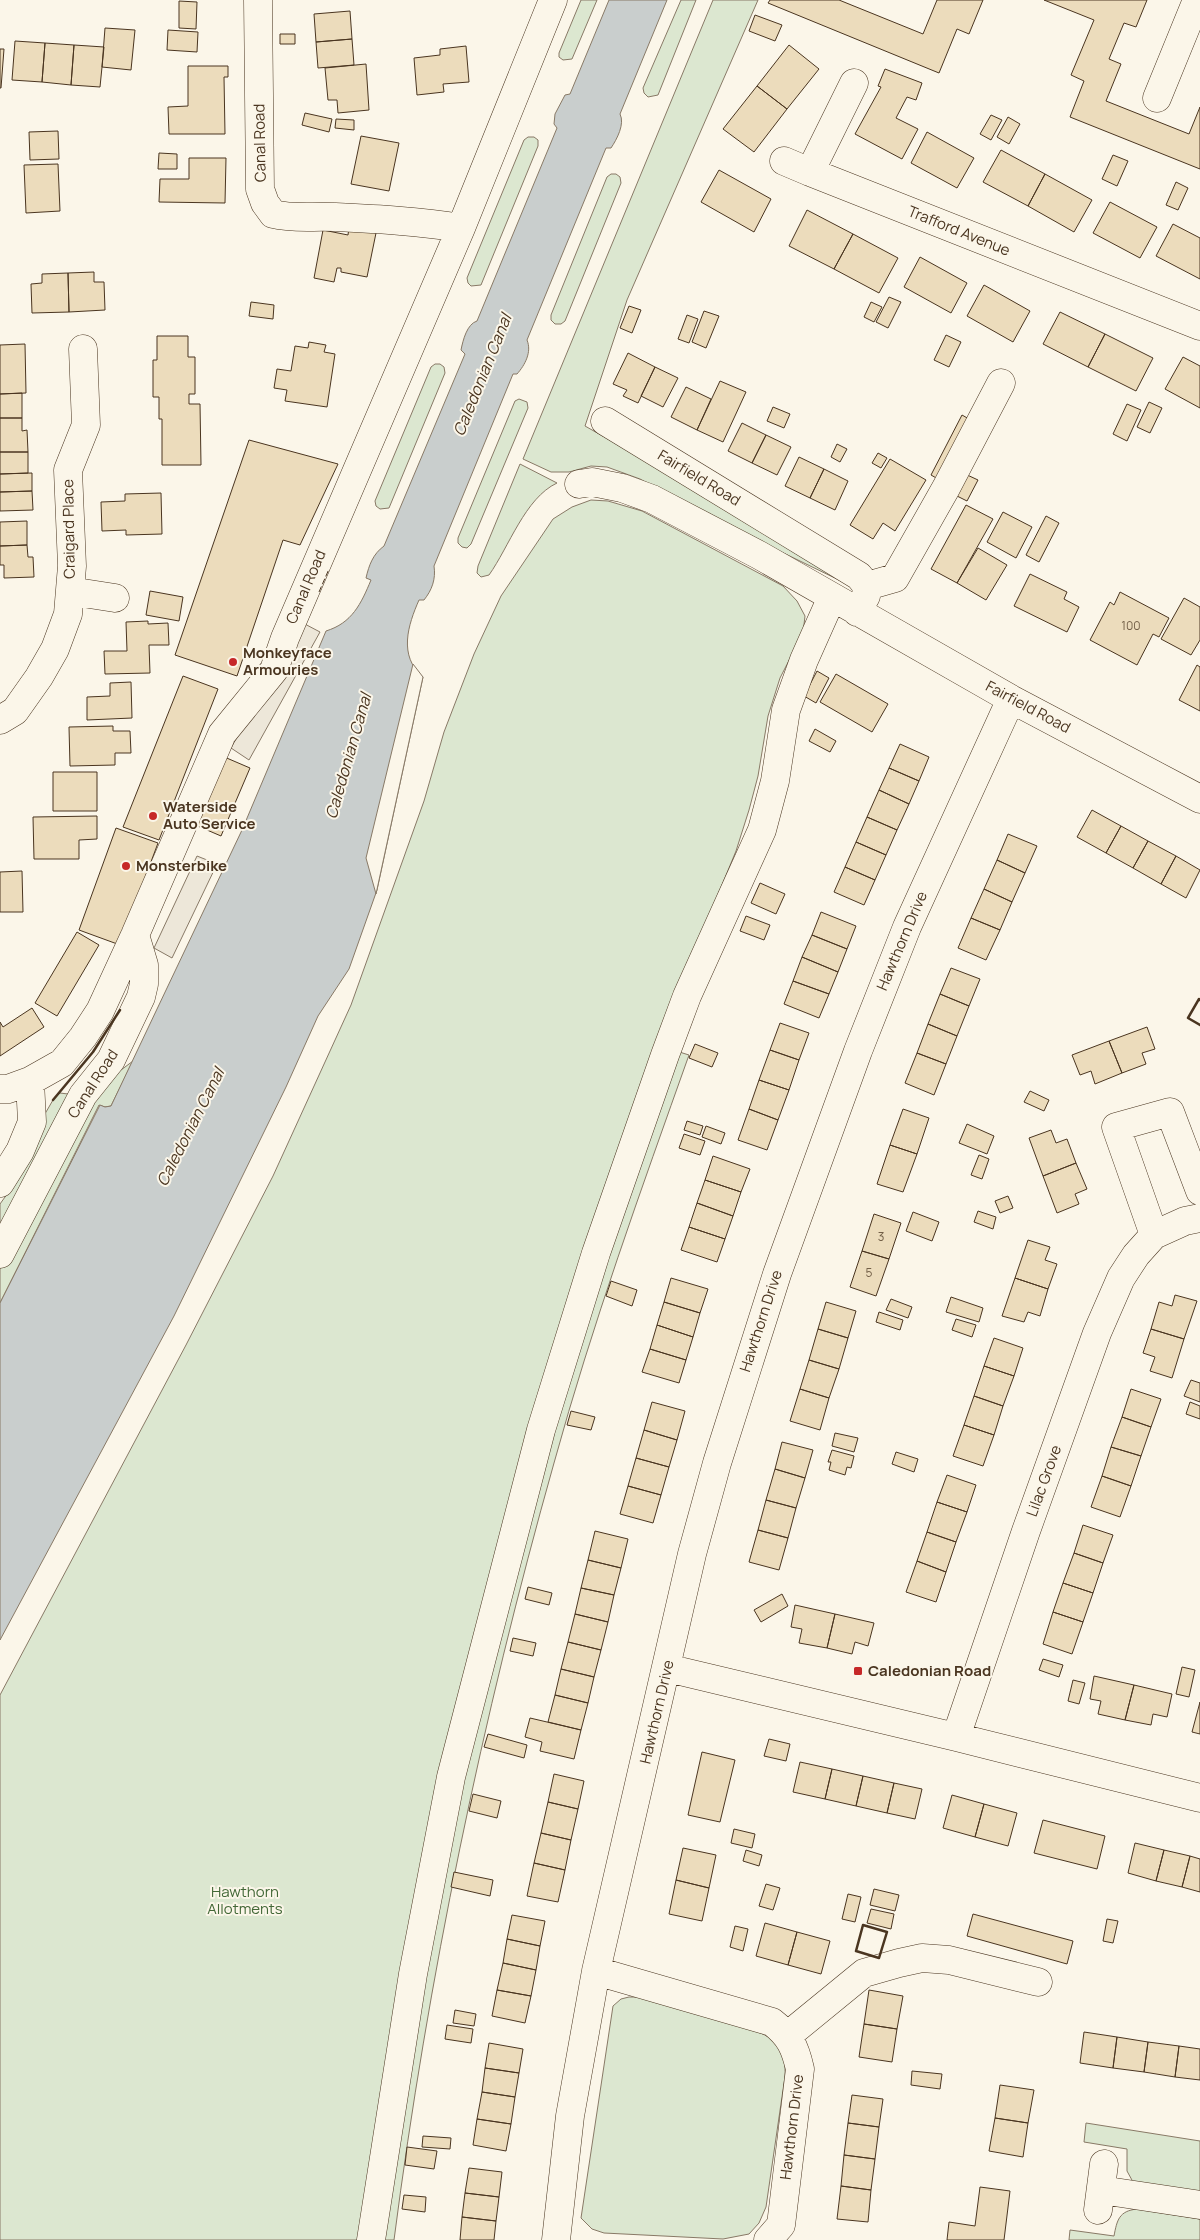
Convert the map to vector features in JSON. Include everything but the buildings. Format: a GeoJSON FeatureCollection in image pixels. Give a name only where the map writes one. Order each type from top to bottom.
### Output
{"type":"FeatureCollection","features":[{"type":"Feature","properties":{"kind":"street","name":"Canal Road"},"geometry":{"type":"LineString","coordinates":[[258,0],[260,189],[265,203],[273,214],[286,218],[332,217],[439,224],[460,228]]}},
{"type":"Feature","properties":{"kind":"street","name":"Canal Road"},"geometry":{"type":"LineString","coordinates":[[0,1089],[8,1089],[30,1081],[62,1063],[83,1037],[100,1011],[135,935],[222,734],[274,670],[296,611],[460,228],[553,0]]}},
{"type":"Feature","properties":{"kind":"street"},"geometry":{"type":"LineString","coordinates":[[1158,98],[1197,0]]}},
{"type":"Feature","properties":{"kind":"street"},"geometry":{"type":"LineString","coordinates":[[810,172],[854,83]]}},
{"type":"Feature","properties":{"kind":"street","name":"Trafford Avenue"},"geometry":{"type":"LineString","coordinates":[[784,161],[1200,326]]}},
{"type":"Feature","properties":{"kind":"street","name":"Craigard Place"},"geometry":{"type":"LineString","coordinates":[[0,720],[15,711],[39,677],[55,649],[68,614],[72,566],[68,470],[86,425],[83,349]]}},
{"type":"Feature","properties":{"kind":"street"},"geometry":{"type":"LineString","coordinates":[[857,612],[866,596],[867,586],[895,578],[946,488],[1001,382]]}},
{"type":"Feature","properties":{"kind":"street","name":"Fairfield Road"},"geometry":{"type":"LineString","coordinates":[[605,421],[859,576],[867,586]]}},
{"type":"Feature","properties":{"kind":"street","name":"Fairfield Road"},"geometry":{"type":"LineString","coordinates":[[579,484],[592,482],[622,488],[652,499],[759,555],[1011,699],[1200,800]]}},
{"type":"Feature","properties":{"kind":"street"},"geometry":{"type":"LineString","coordinates":[[70,592],[115,598]]}},
{"type":"Feature","properties":{"kind":"street"},"geometry":{"type":"LineString","coordinates":[[371,2240],[413,1974],[451,1777],[541,1430],[596,1252],[665,1055],[687,996],[762,830],[775,780],[786,710],[804,660],[832,597]]}},
{"type":"Feature","properties":{"kind":"street","name":"Hawthorn Drive"},"geometry":{"type":"LineString","coordinates":[[556,2240],[570,2116],[596,1971],[692,1554],[717,1463],[777,1274],[858,1050],[907,928],[1011,699]]}},
{"type":"Feature","properties":{"kind":"street","name":"Canal Road"},"geometry":{"type":"LineString","coordinates":[[0,1254],[83,1095],[111,1060],[141,997],[144,984],[144,965],[135,935]]}},
{"type":"Feature","properties":{"kind":"street"},"geometry":{"type":"LineString","coordinates":[[0,1183],[20,1151],[32,1122],[30,1081]]}},
{"type":"Feature","properties":{"kind":"street"},"geometry":{"type":"LineString","coordinates":[[1154,1235],[1116,1128],[1170,1112],[1200,1191]]}},
{"type":"Feature","properties":{"kind":"street","name":"Lilac Grove"},"geometry":{"type":"LineString","coordinates":[[956,1737],[1026,1531],[1097,1333],[1121,1278],[1136,1254],[1154,1235],[1185,1221],[1200,1218]]}},
{"type":"Feature","properties":{"kind":"street"},"geometry":{"type":"LineString","coordinates":[[667,1668],[1200,1798]]}},
{"type":"Feature","properties":{"kind":"street"},"geometry":{"type":"LineString","coordinates":[[596,1971],[772,2022],[788,2036],[864,1973],[922,1958],[949,1960],[1038,1982]]}},
{"type":"Feature","properties":{"kind":"street","name":"Hawthorn Drive"},"geometry":{"type":"LineString","coordinates":[[768,2240],[780,2225],[800,2069],[796,2053],[788,2036]]}},
{"type":"Feature","properties":{"kind":"street"},"geometry":{"type":"LineString","coordinates":[[1101,2188],[1200,2205]]}},
{"type":"Feature","properties":{"kind":"green space"},"geometry":{"type":"Polygon","coordinates":[[[581,0],[597,0],[572,59],[563,60],[559,57],[559,53],[581,0]]]}},
{"type":"Feature","properties":{"kind":"green space"},"geometry":{"type":"Polygon","coordinates":[[[681,0],[696,0],[658,95],[648,97],[644,93],[643,88],[681,0]]]}},
{"type":"Feature","properties":{"kind":"green space"},"geometry":{"type":"Polygon","coordinates":[[[713,0],[758,0],[627,300],[585,426],[769,530],[841,581],[640,479],[607,467],[591,466],[569,472],[551,472],[523,459],[713,0]]]}},
{"type":"Feature","properties":{"kind":"green space"},"geometry":{"type":"Polygon","coordinates":[[[528,137],[534,137],[538,140],[538,146],[481,285],[471,286],[467,278],[524,140],[528,137]]]}},
{"type":"Feature","properties":{"kind":"green space"},"geometry":{"type":"Polygon","coordinates":[[[611,174],[616,174],[620,177],[621,183],[565,321],[561,324],[555,324],[551,320],[551,315],[607,177],[611,174]]]}},
{"type":"Feature","properties":{"kind":"green space"},"geometry":{"type":"Polygon","coordinates":[[[435,364],[440,364],[444,367],[445,373],[389,508],[380,509],[376,506],[375,501],[431,367],[435,364]]]}},
{"type":"Feature","properties":{"kind":"green space"},"geometry":{"type":"Polygon","coordinates":[[[519,399],[527,402],[528,408],[471,544],[467,548],[462,547],[458,543],[458,538],[515,401],[519,399]]]}},
{"type":"Feature","properties":{"kind":"green space"},"geometry":{"type":"Polygon","coordinates":[[[520,464],[557,483],[546,490],[527,511],[489,575],[481,577],[477,573],[478,566],[520,464]]]}},
{"type":"Feature","properties":{"kind":"green space","name":"Hawthorn Allotments"},"geometry":{"type":"Polygon","coordinates":[[[591,500],[608,501],[642,511],[783,586],[797,601],[805,616],[803,633],[780,678],[768,716],[758,776],[736,851],[688,967],[660,1046],[689,1055],[584,1360],[554,1463],[503,1655],[460,1849],[441,1946],[423,2044],[394,2240],[0,2240],[0,1695],[186,1345],[273,1176],[351,1005],[424,801],[444,732],[474,654],[501,596],[553,519],[572,507],[591,500]]]}},
{"type":"Feature","properties":{"kind":"green space"},"geometry":{"type":"Polygon","coordinates":[[[133,1061],[111,1106],[99,1105],[0,1303],[0,1266],[97,1088],[133,1061]]]}},
{"type":"Feature","properties":{"kind":"green space"},"geometry":{"type":"Polygon","coordinates":[[[60,1093],[76,1095],[0,1236],[0,1204],[10,1190],[3,1186],[53,1100],[60,1093]]]}},
{"type":"Feature","properties":{"kind":"green space"},"geometry":{"type":"Polygon","coordinates":[[[629,1997],[656,2000],[758,2032],[771,2039],[780,2048],[784,2061],[785,2076],[766,2207],[759,2223],[749,2234],[723,2239],[604,2233],[592,2229],[581,2218],[613,2006],[621,1999],[629,1997]]]}},
{"type":"Feature","properties":{"kind":"green space"},"geometry":{"type":"Polygon","coordinates":[[[1086,2123],[1200,2141],[1200,2194],[1133,2182],[1127,2171],[1127,2149],[1084,2142],[1086,2123]]]}},
{"type":"Feature","properties":{"kind":"green space"},"geometry":{"type":"Polygon","coordinates":[[[1137,2209],[1200,2219],[1200,2240],[1069,2240],[1070,2230],[1114,2236],[1120,2217],[1126,2212],[1137,2209]]]}},
{"type":"Feature","properties":{"kind":"shaded area"},"geometry":{"type":"Polygon","coordinates":[[[301,622],[320,632],[249,760],[231,748],[301,622]]]}},
{"type":"Feature","properties":{"kind":"shaded area"},"geometry":{"type":"Polygon","coordinates":[[[197,856],[217,864],[172,958],[154,948],[197,856]]]}},
{"type":"Feature","properties":{"kind":"water","name":"Caledonian Canal"},"geometry":{"type":"Polygon","coordinates":[[[609,0],[667,0],[620,114],[622,122],[618,136],[611,148],[606,148],[527,340],[529,349],[527,358],[517,374],[513,374],[434,566],[434,580],[431,588],[424,600],[419,600],[411,620],[408,640],[410,660],[423,677],[377,890],[349,969],[318,1016],[286,1087],[174,1316],[0,1640],[0,1303],[100,1105],[105,1107],[111,1106],[242,830],[326,631],[349,618],[359,605],[367,589],[371,580],[366,578],[370,564],[374,556],[384,546],[465,354],[461,350],[466,333],[471,325],[477,321],[557,128],[554,124],[555,114],[565,95],[570,94],[609,0]]]}},
{"type":"Feature","properties":{"kind":"pier"},"geometry":{"type":"Polygon","coordinates":[[[413,664],[423,677],[376,894],[366,858],[413,664]]]}},
{"type":"Feature","properties":{"kind":"fence"},"geometry":{"type":"LineString","coordinates":[[319,592],[329,569]]}},
{"type":"Feature","properties":{"kind":"wall"},"geometry":{"type":"LineString","coordinates":[[1200,1000],[1188,1018],[1200,1025]]}},
{"type":"Feature","properties":{"kind":"wall"},"geometry":{"type":"LineString","coordinates":[[53,1100],[93,1052],[120,1010]]}},
{"type":"Feature","properties":{"kind":"wall"},"geometry":{"type":"LineString","coordinates":[[863,1925],[887,1932],[879,1958],[856,1951],[863,1925]]}},
{"type":"Feature","properties":{"kind":"place","name":"Monkeyface Armouries"},"geometry":{"type":"Point","coordinates":[233,662]}},
{"type":"Feature","properties":{"kind":"place","name":"Waterside Auto Service"},"geometry":{"type":"Point","coordinates":[153,816]}},
{"type":"Feature","properties":{"kind":"place","name":"Monsterbike"},"geometry":{"type":"Point","coordinates":[126,866]}},
{"type":"Feature","properties":{"kind":"place","name":"Caledonian Road"},"geometry":{"type":"Point","coordinates":[858,1671]}}]}
